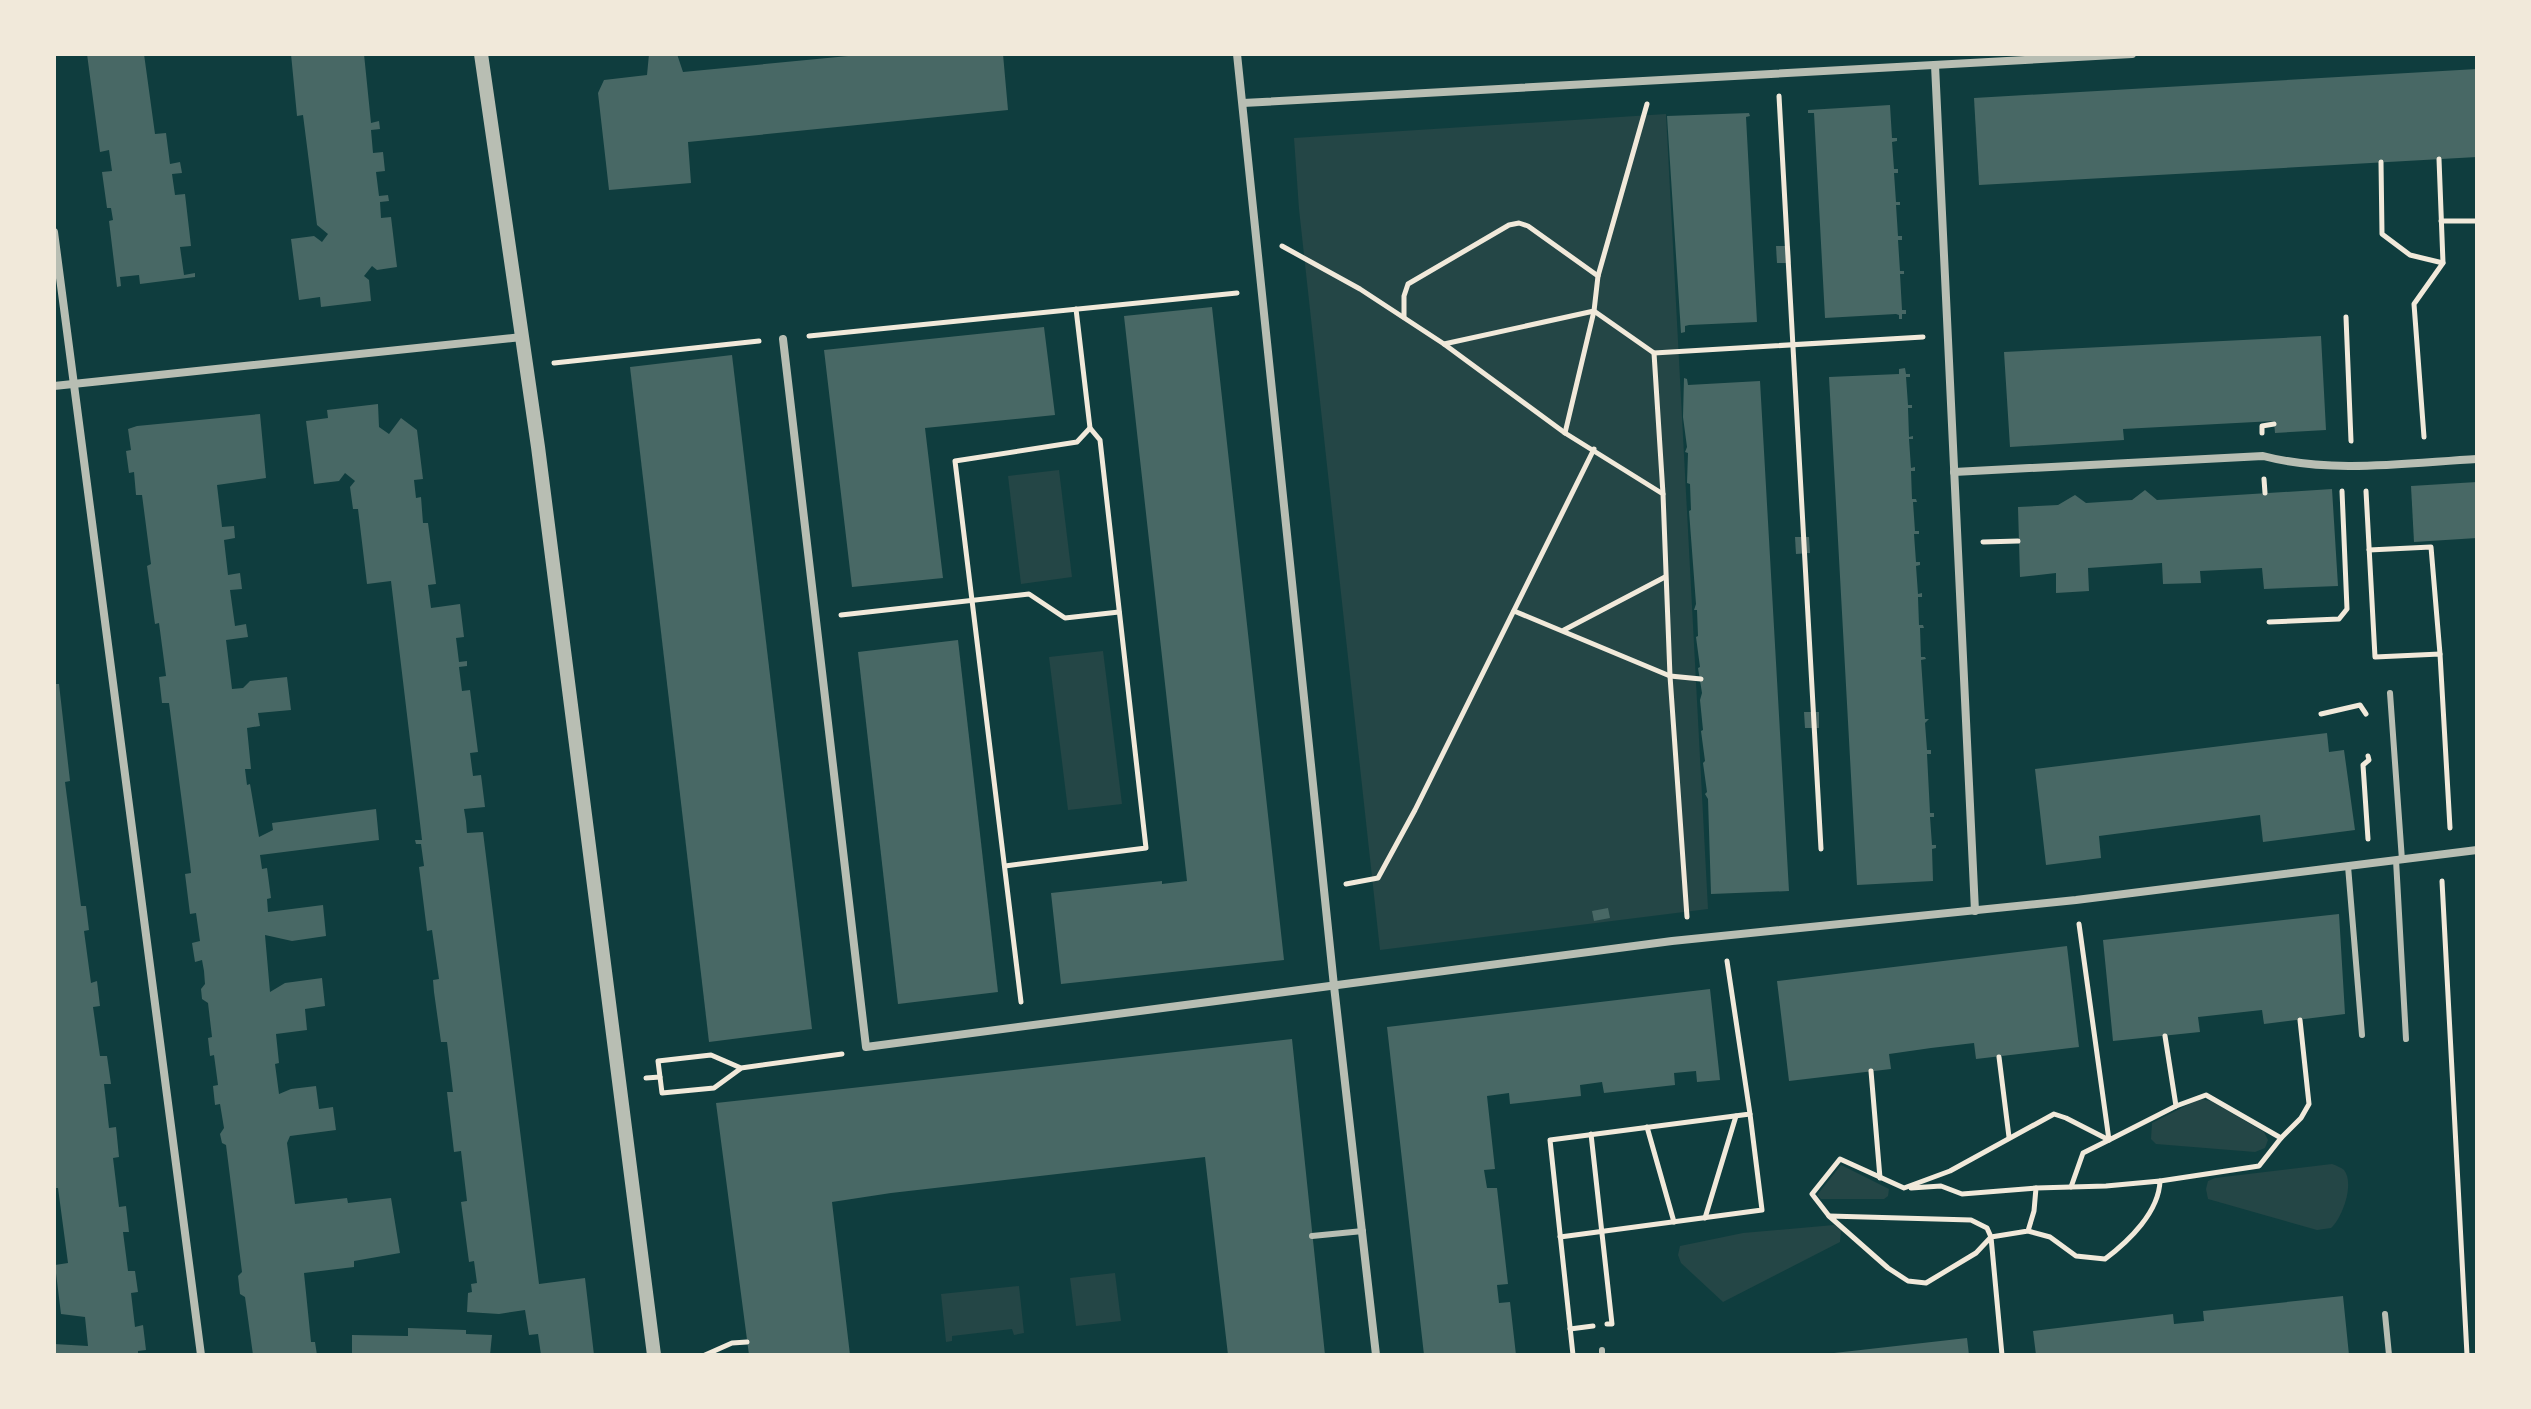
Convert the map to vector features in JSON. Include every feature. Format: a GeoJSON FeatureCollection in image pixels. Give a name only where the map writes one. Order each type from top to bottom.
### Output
{"type":"FeatureCollection","features":[{"type":"Feature","properties":{"kind":"street"},"geometry":{"type":"LineString","coordinates":[[481,54],[542,478],[654,1355]]}},
{"type":"Feature","properties":{"kind":"street"},"geometry":{"type":"LineString","coordinates":[[1237,54],[1334,986],[1376,1355]]}},
{"type":"Feature","properties":{"kind":"street"},"geometry":{"type":"LineString","coordinates":[[1243,103],[2132,54]]}},
{"type":"Feature","properties":{"kind":"street"},"geometry":{"type":"LineString","coordinates":[[1935,65],[1975,911]]}},
{"type":"Feature","properties":{"kind":"street"},"geometry":{"type":"LineString","coordinates":[[54,232],[201,1355]]}},
{"type":"Feature","properties":{"kind":"street"},"geometry":{"type":"LineString","coordinates":[[54,386],[522,337]]}},
{"type":"Feature","properties":{"kind":"street"},"geometry":{"type":"LineString","coordinates":[[783,339],[866,1047],[1689,939],[2076,900],[2477,850]]}},
{"type":"Feature","properties":{"kind":"street"},"geometry":{"type":"LineString","coordinates":[[1954,472],[2263,456],[2294,464],[2341,466],[2477,459]]}},
{"type":"Feature","properties":{"kind":"lane"},"geometry":{"type":"LineString","coordinates":[[2390,693],[2406,1039]]}},
{"type":"Feature","properties":{"kind":"lane"},"geometry":{"type":"LineString","coordinates":[[2348,866],[2362,1035]]}},
{"type":"Feature","properties":{"kind":"lane"},"geometry":{"type":"LineString","coordinates":[[1312,1236],[1363,1231]]}},
{"type":"Feature","properties":{"kind":"lane"},"geometry":{"type":"LineString","coordinates":[[2385,1314],[2389,1355]]}},
{"type":"Feature","properties":{"kind":"path"},"geometry":{"type":"LineString","coordinates":[[1778,75],[1821,849]]}},
{"type":"Feature","properties":{"kind":"path"},"geometry":{"type":"LineString","coordinates":[[1565,433],[1594,311],[1598,276],[1653,81]]}},
{"type":"Feature","properties":{"kind":"path"},"geometry":{"type":"LineString","coordinates":[[2425,462],[2414,304],[2443,263],[2439,159]]}},
{"type":"Feature","properties":{"kind":"path"},"geometry":{"type":"LineString","coordinates":[[2381,162],[2382,234],[2410,255],[2443,263]]}},
{"type":"Feature","properties":{"kind":"path"},"geometry":{"type":"LineString","coordinates":[[2441,221],[2477,221]]}},
{"type":"Feature","properties":{"kind":"path"},"geometry":{"type":"LineString","coordinates":[[1404,317],[1404,296],[1408,284],[1509,225],[1519,223],[1528,226],[1598,276]]}},
{"type":"Feature","properties":{"kind":"path"},"geometry":{"type":"LineString","coordinates":[[1257,233],[1360,289],[1404,317],[1565,433],[1663,494]]}},
{"type":"Feature","properties":{"kind":"path"},"geometry":{"type":"LineString","coordinates":[[525,365],[1263,291]]}},
{"type":"Feature","properties":{"kind":"path"},"geometry":{"type":"LineString","coordinates":[[1005,866],[1146,848],[1100,440],[1090,428],[1076,309]]}},
{"type":"Feature","properties":{"kind":"path"},"geometry":{"type":"LineString","coordinates":[[1444,344],[1594,311],[1654,353],[1903,339]]}},
{"type":"Feature","properties":{"kind":"path"},"geometry":{"type":"LineString","coordinates":[[2346,317],[2352,466]]}},
{"type":"Feature","properties":{"kind":"path"},"geometry":{"type":"LineString","coordinates":[[1654,353],[1670,676],[1689,939]]}},
{"type":"Feature","properties":{"kind":"path"},"geometry":{"type":"LineString","coordinates":[[1024,1026],[955,461],[1077,442],[1090,428]]}},
{"type":"Feature","properties":{"kind":"path"},"geometry":{"type":"LineString","coordinates":[[1325,887],[1378,878],[1415,810],[1594,449]]}},
{"type":"Feature","properties":{"kind":"path"},"geometry":{"type":"LineString","coordinates":[[2269,622],[2339,619],[2347,609],[2341,466]]}},
{"type":"Feature","properties":{"kind":"path"},"geometry":{"type":"LineString","coordinates":[[2365,466],[2375,657],[2440,654]]}},
{"type":"Feature","properties":{"kind":"path"},"geometry":{"type":"LineString","coordinates":[[1957,543],[2018,541]]}},
{"type":"Feature","properties":{"kind":"path"},"geometry":{"type":"LineString","coordinates":[[2369,550],[2431,547],[2448,818]]}},
{"type":"Feature","properties":{"kind":"path"},"geometry":{"type":"LineString","coordinates":[[1563,630],[1665,577]]}},
{"type":"Feature","properties":{"kind":"path"},"geometry":{"type":"LineString","coordinates":[[816,618],[1029,594],[1065,618],[1119,612]]}},
{"type":"Feature","properties":{"kind":"path"},"geometry":{"type":"LineString","coordinates":[[1514,611],[1670,676],[1701,679]]}},
{"type":"Feature","properties":{"kind":"path"},"geometry":{"type":"LineString","coordinates":[[2321,714],[2360,705],[2366,711],[2366,724]]}},
{"type":"Feature","properties":{"kind":"path"},"geometry":{"type":"LineString","coordinates":[[2368,748],[2369,760],[2363,765],[2369,863]]}},
{"type":"Feature","properties":{"kind":"path"},"geometry":{"type":"LineString","coordinates":[[2441,854],[2467,1355]]}},
{"type":"Feature","properties":{"kind":"path"},"geometry":{"type":"LineString","coordinates":[[2076,900],[2109,1140]]}},
{"type":"Feature","properties":{"kind":"path"},"geometry":{"type":"LineString","coordinates":[[1560,1237],[1762,1210],[1723,936]]}},
{"type":"Feature","properties":{"kind":"path"},"geometry":{"type":"LineString","coordinates":[[2160,1181],[2160,1196],[2144,1220],[2120,1248],[2105,1259],[2076,1256],[2050,1237],[2028,1231],[1991,1237],[1976,1253],[1926,1283],[1908,1281],[1888,1268],[1829,1216],[1812,1194],[1840,1159],[1904,1188],[1941,1186],[1962,1194],[2160,1181],[2259,1166],[2301,1118],[2309,1104],[2300,1020]]}},
{"type":"Feature","properties":{"kind":"path"},"geometry":{"type":"LineString","coordinates":[[2165,1036],[2176,1106]]}},
{"type":"Feature","properties":{"kind":"path"},"geometry":{"type":"LineString","coordinates":[[741,1068],[711,1055],[658,1061],[662,1093],[714,1088],[741,1068],[837,1056],[866,1047]]}},
{"type":"Feature","properties":{"kind":"path"},"geometry":{"type":"LineString","coordinates":[[1999,1057],[2009,1137]]}},
{"type":"Feature","properties":{"kind":"path"},"geometry":{"type":"LineString","coordinates":[[1871,1071],[1880,1178]]}},
{"type":"Feature","properties":{"kind":"path"},"geometry":{"type":"LineString","coordinates":[[617,1081],[660,1077]]}},
{"type":"Feature","properties":{"kind":"path"},"geometry":{"type":"LineString","coordinates":[[2071,1187],[2083,1153],[2176,1106],[2206,1095],[2281,1138]]}},
{"type":"Feature","properties":{"kind":"path"},"geometry":{"type":"LineString","coordinates":[[1573,1355],[1550,1140],[1750,1114]]}},
{"type":"Feature","properties":{"kind":"path"},"geometry":{"type":"LineString","coordinates":[[1904,1188],[1950,1171],[2054,1114],[2109,1140]]}},
{"type":"Feature","properties":{"kind":"path"},"geometry":{"type":"LineString","coordinates":[[1705,1218],[1736,1116]]}},
{"type":"Feature","properties":{"kind":"path"},"geometry":{"type":"LineString","coordinates":[[1647,1127],[1674,1222]]}},
{"type":"Feature","properties":{"kind":"path"},"geometry":{"type":"LineString","coordinates":[[1570,1329],[1612,1324],[1591,1134]]}},
{"type":"Feature","properties":{"kind":"path"},"geometry":{"type":"LineString","coordinates":[[2028,1231],[2036,1188]]}},
{"type":"Feature","properties":{"kind":"path"},"geometry":{"type":"LineString","coordinates":[[1829,1216],[1971,1220],[1987,1228],[1991,1237],[2002,1355]]}},
{"type":"Feature","properties":{"kind":"path"},"geometry":{"type":"LineString","coordinates":[[705,1355],[732,1343],[747,1342]]}},
{"type":"Feature","properties":{"kind":"path"},"geometry":{"type":"LineString","coordinates":[[732,1343],[734,1355]]}},
{"type":"Feature","properties":{"kind":"shaded area"},"geometry":{"type":"Polygon","coordinates":[[[1666,114],[1708,909],[1380,950],[1299,209],[1294,138],[1666,114]]]}},
{"type":"Feature","properties":{"kind":"shaded area"},"geometry":{"type":"Polygon","coordinates":[[[1059,470],[1072,577],[1021,584],[1008,476],[1059,470]]]}},
{"type":"Feature","properties":{"kind":"shaded area"},"geometry":{"type":"Polygon","coordinates":[[[1103,651],[1122,804],[1068,810],[1049,657],[1103,651]]]}},
{"type":"Feature","properties":{"kind":"shaded area"},"geometry":{"type":"Polygon","coordinates":[[[2199,1099],[2211,1101],[2264,1132],[2268,1140],[2265,1148],[2255,1152],[2156,1144],[2151,1139],[2152,1123],[2199,1099]]]}},
{"type":"Feature","properties":{"kind":"shaded area"},"geometry":{"type":"Polygon","coordinates":[[[2332,1164],[2344,1170],[2348,1192],[2343,1209],[2331,1228],[2317,1230],[2208,1199],[2208,1181],[2215,1178],[2332,1164]]]}},
{"type":"Feature","properties":{"kind":"shaded area"},"geometry":{"type":"Polygon","coordinates":[[[1841,1165],[1889,1189],[1888,1196],[1884,1199],[1821,1199],[1817,1195],[1841,1165]]]}},
{"type":"Feature","properties":{"kind":"shaded area"},"geometry":{"type":"Polygon","coordinates":[[[1834,1225],[1841,1229],[1840,1242],[1723,1302],[1681,1263],[1678,1255],[1680,1246],[1743,1233],[1834,1225]]]}},
{"type":"Feature","properties":{"kind":"shaded area"},"geometry":{"type":"Polygon","coordinates":[[[1115,1273],[1121,1321],[1076,1326],[1070,1278],[1115,1273]]]}},
{"type":"Feature","properties":{"kind":"shaded area"},"geometry":{"type":"Polygon","coordinates":[[[1019,1286],[1024,1333],[1014,1335],[1012,1329],[952,1336],[952,1341],[946,1342],[941,1294],[1019,1286]]]}},
{"type":"Feature","properties":{"kind":"building"},"geometry":{"type":"Polygon","coordinates":[[[87,54],[144,54],[155,134],[166,133],[170,164],[180,162],[182,173],[172,174],[175,195],[185,194],[191,246],[180,247],[184,275],[195,273],[195,277],[140,284],[139,275],[120,277],[121,286],[117,287],[109,221],[113,220],[111,208],[107,208],[102,172],[112,171],[109,150],[100,152],[87,54]]]}},
{"type":"Feature","properties":{"kind":"building"},"geometry":{"type":"Polygon","coordinates":[[[291,54],[364,54],[371,123],[379,121],[380,129],[371,130],[373,153],[383,152],[385,171],[376,172],[379,196],[388,195],[389,201],[380,202],[381,218],[391,217],[397,267],[377,270],[372,266],[364,276],[369,280],[371,301],[321,307],[320,297],[299,300],[291,239],[314,236],[322,242],[328,234],[317,225],[303,115],[297,116],[291,54]]]}},
{"type":"Feature","properties":{"kind":"building"},"geometry":{"type":"Polygon","coordinates":[[[649,54],[677,54],[683,72],[869,54],[1003,54],[1008,110],[688,142],[691,183],[609,190],[598,93],[604,80],[647,75],[649,54]]]}},
{"type":"Feature","properties":{"kind":"building"},"geometry":{"type":"Polygon","coordinates":[[[2477,69],[2477,157],[1979,185],[1974,98],[2477,69]]]}},
{"type":"Feature","properties":{"kind":"building"},"geometry":{"type":"Polygon","coordinates":[[[1890,105],[1892,138],[1897,138],[1892,142],[1894,169],[1898,169],[1898,173],[1894,173],[1896,202],[1900,202],[1896,205],[1898,236],[1902,236],[1902,240],[1898,240],[1900,271],[1904,271],[1900,274],[1902,310],[1906,310],[1906,314],[1902,314],[1902,319],[1896,314],[1825,318],[1814,113],[1808,113],[1808,110],[1890,105]]]}},
{"type":"Feature","properties":{"kind":"building"},"geometry":{"type":"Polygon","coordinates":[[[1749,113],[1750,116],[1746,117],[1757,322],[1689,325],[1681,333],[1667,116],[1749,113]]]}},
{"type":"Feature","properties":{"kind":"building"},"geometry":{"type":"Polygon","coordinates":[[[1776,246],[1790,246],[1791,263],[1777,263],[1776,246]]]}},
{"type":"Feature","properties":{"kind":"building"},"geometry":{"type":"Polygon","coordinates":[[[1212,307],[1284,960],[1061,984],[1051,893],[1187,881],[1124,316],[1212,307]]]}},
{"type":"Feature","properties":{"kind":"building"},"geometry":{"type":"Polygon","coordinates":[[[1044,327],[1055,415],[925,428],[943,578],[852,587],[824,350],[1044,327]]]}},
{"type":"Feature","properties":{"kind":"building"},"geometry":{"type":"Polygon","coordinates":[[[2321,336],[2326,430],[2275,433],[2274,421],[2123,429],[2124,440],[2010,447],[2004,352],[2321,336]]]}},
{"type":"Feature","properties":{"kind":"building"},"geometry":{"type":"Polygon","coordinates":[[[732,355],[812,1029],[709,1042],[630,367],[732,355]]]}},
{"type":"Feature","properties":{"kind":"building"},"geometry":{"type":"Polygon","coordinates":[[[1905,368],[1906,374],[1910,374],[1906,377],[1908,405],[1912,405],[1908,408],[1909,437],[1913,436],[1909,439],[1911,468],[1915,467],[1915,471],[1911,471],[1912,499],[1917,502],[1913,502],[1915,531],[1919,534],[1914,534],[1916,562],[1920,562],[1916,566],[1918,594],[1922,593],[1922,597],[1918,597],[1919,625],[1924,628],[1920,628],[1921,657],[1926,659],[1921,660],[1925,719],[1929,719],[1925,723],[1927,750],[1931,750],[1931,754],[1927,754],[1930,813],[1934,813],[1934,817],[1930,817],[1932,845],[1936,845],[1932,849],[1933,881],[1857,885],[1829,377],[1899,374],[1899,369],[1905,368]]]}},
{"type":"Feature","properties":{"kind":"building"},"geometry":{"type":"Polygon","coordinates":[[[1684,378],[1688,385],[1760,381],[1789,891],[1711,894],[1708,799],[1705,794],[1701,731],[1702,693],[1696,637],[1697,610],[1694,610],[1690,484],[1687,483],[1688,453],[1685,452],[1683,417],[1684,378]]]}},
{"type":"Feature","properties":{"kind":"building"},"geometry":{"type":"Polygon","coordinates":[[[378,404],[379,427],[389,434],[401,418],[417,430],[423,479],[414,480],[416,498],[421,497],[423,523],[428,523],[436,584],[428,585],[431,608],[460,604],[464,637],[456,638],[459,662],[467,661],[467,666],[459,667],[462,691],[470,690],[478,752],[470,753],[473,776],[481,775],[485,807],[464,809],[467,833],[483,832],[539,1284],[585,1278],[594,1355],[541,1355],[538,1334],[529,1335],[525,1310],[499,1314],[467,1312],[471,1284],[477,1283],[474,1261],[469,1262],[461,1202],[467,1201],[461,1151],[454,1152],[447,1092],[453,1092],[447,1042],[441,1042],[434,992],[433,980],[439,979],[432,930],[427,931],[419,867],[424,866],[421,844],[416,844],[415,840],[422,840],[391,581],[367,584],[358,509],[353,509],[350,487],[355,481],[345,473],[339,481],[314,484],[306,421],[328,418],[327,410],[378,404]]]}},
{"type":"Feature","properties":{"kind":"building"},"geometry":{"type":"Polygon","coordinates":[[[260,414],[266,478],[217,485],[222,527],[234,526],[235,538],[224,540],[228,575],[240,573],[242,589],[230,590],[235,626],[246,624],[248,637],[226,640],[232,689],[243,688],[250,681],[287,677],[291,710],[258,713],[260,726],[247,728],[251,769],[245,769],[259,837],[273,830],[272,823],[376,809],[379,840],[260,855],[262,869],[267,868],[271,898],[267,899],[268,912],[323,905],[326,936],[292,941],[265,935],[270,992],[285,983],[322,978],[325,1006],[305,1009],[307,1030],[276,1034],[279,1063],[275,1064],[279,1094],[316,1086],[319,1109],[333,1107],[336,1130],[290,1136],[287,1143],[295,1204],[347,1198],[348,1203],[391,1198],[400,1253],[354,1261],[354,1267],[304,1273],[311,1342],[315,1342],[317,1355],[253,1355],[245,1297],[240,1294],[238,1276],[242,1272],[226,1145],[222,1143],[220,1134],[224,1128],[220,1104],[215,1105],[213,1086],[218,1085],[214,1055],[210,1056],[208,1038],[212,1037],[208,1003],[202,999],[204,971],[202,960],[195,962],[192,943],[200,941],[196,913],[190,914],[185,874],[191,873],[169,703],[162,703],[159,677],[166,676],[147,566],[151,564],[142,495],[136,495],[134,472],[129,473],[126,451],[131,450],[128,429],[137,426],[260,414]]]}},
{"type":"Feature","properties":{"kind":"building"},"geometry":{"type":"Polygon","coordinates":[[[2477,482],[2477,538],[2414,542],[2411,486],[2477,482]]]}},
{"type":"Feature","properties":{"kind":"building"},"geometry":{"type":"Polygon","coordinates":[[[2332,489],[2338,586],[2264,589],[2262,568],[2200,571],[2201,583],[2163,584],[2162,563],[2088,568],[2089,591],[2056,593],[2056,573],[2020,577],[2018,507],[2058,505],[2075,495],[2086,503],[2132,500],[2145,490],[2157,500],[2332,489]]]}},
{"type":"Feature","properties":{"kind":"building"},"geometry":{"type":"Polygon","coordinates":[[[1795,537],[1809,537],[1810,553],[1796,554],[1795,537]]]}},
{"type":"Feature","properties":{"kind":"building"},"geometry":{"type":"Polygon","coordinates":[[[958,640],[998,992],[898,1004],[858,652],[958,640]]]}},
{"type":"Feature","properties":{"kind":"building"},"geometry":{"type":"Polygon","coordinates":[[[54,684],[59,684],[70,781],[65,782],[81,906],[86,906],[89,930],[84,931],[91,983],[97,981],[100,1006],[93,1007],[100,1056],[107,1056],[111,1084],[104,1084],[109,1128],[116,1127],[119,1157],[113,1158],[119,1207],[126,1206],[129,1232],[123,1232],[128,1271],[135,1271],[138,1292],[131,1293],[135,1327],[143,1325],[146,1350],[138,1351],[138,1355],[54,1355],[54,1344],[88,1346],[85,1317],[61,1314],[55,1265],[68,1263],[58,1188],[54,1188],[54,684]]]}},
{"type":"Feature","properties":{"kind":"building"},"geometry":{"type":"Polygon","coordinates":[[[1804,712],[1819,712],[1819,728],[1805,728],[1804,712]]]}},
{"type":"Feature","properties":{"kind":"building"},"geometry":{"type":"Polygon","coordinates":[[[2327,733],[2329,752],[2344,750],[2355,830],[2263,842],[2260,815],[2099,836],[2101,858],[2046,865],[2035,769],[2327,733]]]}},
{"type":"Feature","properties":{"kind":"building"},"geometry":{"type":"Polygon","coordinates":[[[1608,908],[1610,918],[1594,921],[1592,911],[1608,908]]]}},
{"type":"Feature","properties":{"kind":"building"},"geometry":{"type":"Polygon","coordinates":[[[2339,914],[2345,1014],[2264,1024],[2262,1010],[2198,1017],[2200,1032],[2113,1041],[2103,940],[2339,914]]]}},
{"type":"Feature","properties":{"kind":"building"},"geometry":{"type":"Polygon","coordinates":[[[2067,946],[2079,1047],[1976,1059],[1974,1043],[1931,1048],[1889,1054],[1891,1069],[1789,1081],[1777,981],[2067,946]]]}},
{"type":"Feature","properties":{"kind":"building"},"geometry":{"type":"Polygon","coordinates":[[[1710,989],[1720,1080],[1697,1082],[1696,1071],[1674,1073],[1675,1085],[1604,1093],[1602,1082],[1580,1085],[1581,1096],[1510,1104],[1509,1093],[1487,1096],[1495,1169],[1484,1170],[1487,1188],[1497,1188],[1508,1284],[1497,1285],[1499,1303],[1510,1302],[1516,1355],[1424,1355],[1387,1027],[1710,989]]]}},
{"type":"Feature","properties":{"kind":"building"},"geometry":{"type":"Polygon","coordinates":[[[1292,1039],[1325,1355],[1228,1355],[1205,1157],[832,1202],[850,1355],[749,1355],[716,1103],[1292,1039]]]}},
{"type":"Feature","properties":{"kind":"building"},"geometry":{"type":"Polygon","coordinates":[[[2343,1296],[2349,1355],[2036,1355],[2033,1331],[2173,1314],[2174,1324],[2204,1321],[2203,1311],[2343,1296]]]}},
{"type":"Feature","properties":{"kind":"building"},"geometry":{"type":"Polygon","coordinates":[[[408,1328],[466,1330],[466,1334],[492,1335],[490,1355],[352,1355],[352,1335],[408,1336],[408,1328]]]}},
{"type":"Feature","properties":{"kind":"building"},"geometry":{"type":"Polygon","coordinates":[[[1967,1338],[1969,1355],[1834,1353],[1967,1338]]]}}]}
